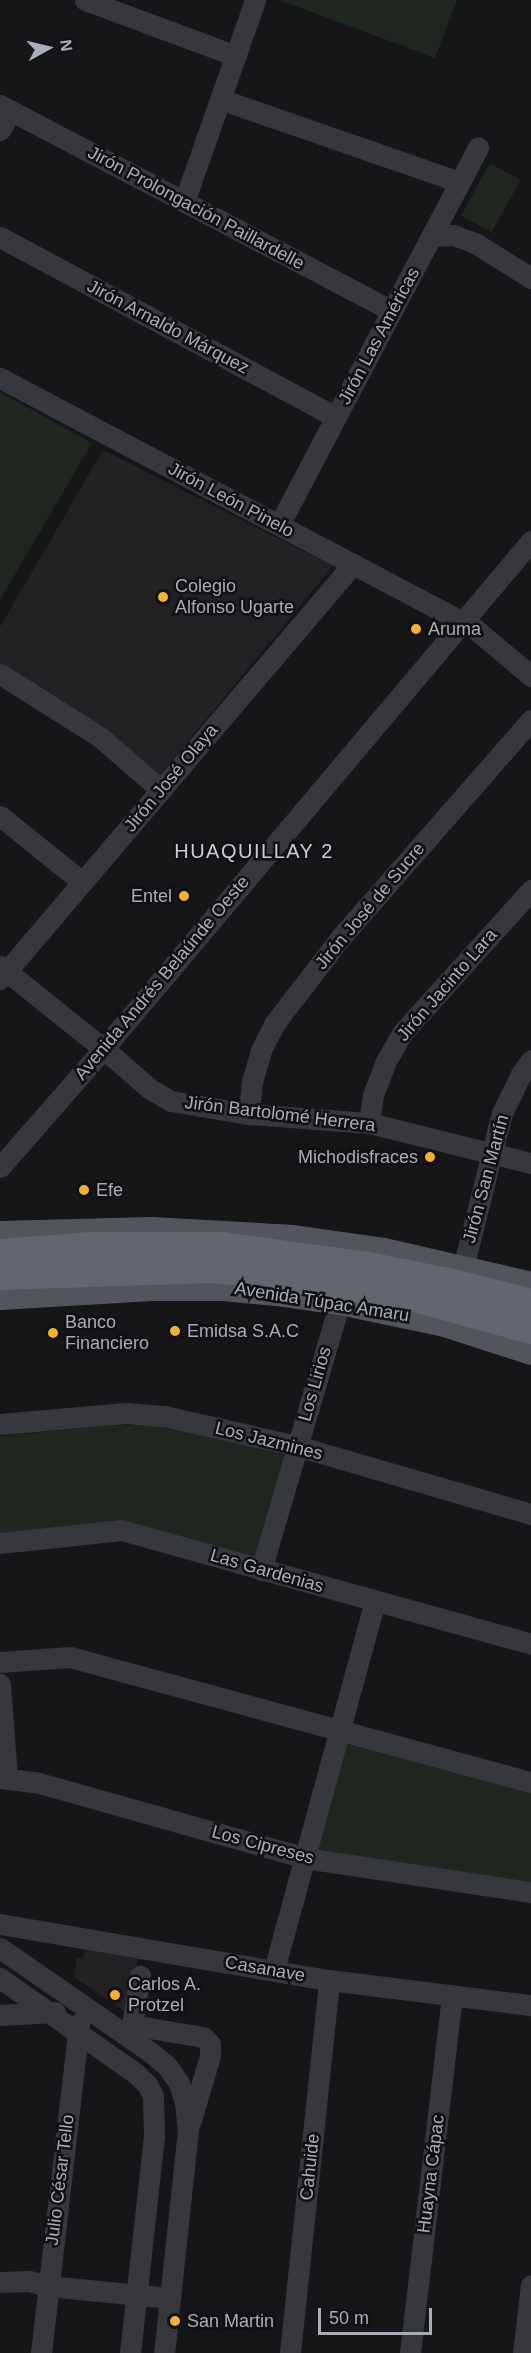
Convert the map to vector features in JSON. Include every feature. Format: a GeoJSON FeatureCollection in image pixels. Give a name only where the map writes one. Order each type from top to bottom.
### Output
{"type":"FeatureCollection","features":[{"type":"Feature","properties":{"kind":"highway"},"geometry":{"type":"LineString","coordinates":[[0,1254],[146,1246],[223,1247],[368,1267],[456,1285],[531,1304]]}},
{"type":"Feature","properties":{"kind":"highway","name":"Avenida Túpac Amaru"},"geometry":{"type":"LineString","coordinates":[[0,1275],[213,1268],[276,1274],[419,1298],[531,1329]]}},
{"type":"Feature","properties":{"kind":"main road"},"geometry":{"type":"LineString","coordinates":[[0,1234],[151,1230],[248,1234],[339,1244],[463,1268],[531,1285]]}},
{"type":"Feature","properties":{"kind":"main road","name":"Avenida Túpac Amaru"},"geometry":{"type":"LineString","coordinates":[[0,1296],[95,1288],[223,1287],[340,1301],[444,1323],[531,1351]]}},
{"type":"Feature","properties":{"kind":"street"},"geometry":{"type":"LineString","coordinates":[[85,0],[236,56]]}},
{"type":"Feature","properties":{"kind":"street"},"geometry":{"type":"LineString","coordinates":[[184,202],[255,0]]}},
{"type":"Feature","properties":{"kind":"street"},"geometry":{"type":"LineString","coordinates":[[220,99],[460,182]]}},
{"type":"Feature","properties":{"kind":"street"},"geometry":{"type":"LineString","coordinates":[[0,130],[5,108]]}},
{"type":"Feature","properties":{"kind":"street","name":"Jirón Prolongación Paillardelle"},"geometry":{"type":"LineString","coordinates":[[5,108],[392,311]]}},
{"type":"Feature","properties":{"kind":"street","name":"Jirón Las Américas"},"geometry":{"type":"LineString","coordinates":[[279,525],[478,147]]}},
{"type":"Feature","properties":{"kind":"street"},"geometry":{"type":"LineString","coordinates":[[432,236],[453,235],[475,243],[531,278]]}},
{"type":"Feature","properties":{"kind":"street","name":"Jirón Arnaldo Márquez"},"geometry":{"type":"LineString","coordinates":[[0,237],[336,417]]}},
{"type":"Feature","properties":{"kind":"street","name":"Jirón León Pinelo"},"geometry":{"type":"LineString","coordinates":[[0,378],[279,525],[347,571],[474,628],[531,676]]}},
{"type":"Feature","properties":{"kind":"street","name":"Avenida Andrés Belaúnde Oeste"},"geometry":{"type":"LineString","coordinates":[[0,1167],[104,1048],[461,621],[531,541]]}},
{"type":"Feature","properties":{"kind":"street","name":"Jirón José Olaya"},"geometry":{"type":"LineString","coordinates":[[2,972],[82,882],[347,571]]}},
{"type":"Feature","properties":{"kind":"street","name":"Jirón León Pinelo"},"geometry":{"type":"LineString","coordinates":[[461,621],[473,641],[531,690]]}},
{"type":"Feature","properties":{"kind":"street"},"geometry":{"type":"LineString","coordinates":[[0,674],[100,737],[161,790]]}},
{"type":"Feature","properties":{"kind":"street","name":"Jirón José de Sucre"},"geometry":{"type":"LineString","coordinates":[[249,1114],[252,1082],[261,1050],[274,1024],[341,937],[531,720]]}},
{"type":"Feature","properties":{"kind":"street"},"geometry":{"type":"LineString","coordinates":[[0,816],[82,882]]}},
{"type":"Feature","properties":{"kind":"street","name":"Jirón Jacinto Lara"},"geometry":{"type":"LineString","coordinates":[[369,1123],[373,1095],[385,1063],[402,1034],[531,890]]}},
{"type":"Feature","properties":{"kind":"street","name":"Jirón Bartolomé Herrera"},"geometry":{"type":"LineString","coordinates":[[2,972],[104,1048],[150,1089],[171,1101],[249,1114],[369,1123],[531,1163]]}},
{"type":"Feature","properties":{"kind":"street","name":"Jirón San Martín"},"geometry":{"type":"LineString","coordinates":[[463,1268],[494,1153],[502,1113],[521,1074],[531,1060]]}},
{"type":"Feature","properties":{"kind":"street","name":"Los Lirios"},"geometry":{"type":"LineString","coordinates":[[261,1570],[340,1301]]}},
{"type":"Feature","properties":{"kind":"street","name":"Los Jazmines"},"geometry":{"type":"LineString","coordinates":[[0,1424],[145,1413],[297,1446],[531,1514]]}},
{"type":"Feature","properties":{"kind":"street","name":"Las Gardenias"},"geometry":{"type":"LineString","coordinates":[[0,1543],[121,1530],[531,1644]]}},
{"type":"Feature","properties":{"kind":"street"},"geometry":{"type":"LineString","coordinates":[[274,1970],[375,1601]]}},
{"type":"Feature","properties":{"kind":"street"},"geometry":{"type":"LineString","coordinates":[[0,1662],[70,1657],[531,1782]]}},
{"type":"Feature","properties":{"kind":"street"},"geometry":{"type":"LineString","coordinates":[[0,1684],[4,1778]]}},
{"type":"Feature","properties":{"kind":"street","name":"Los Cipreses"},"geometry":{"type":"LineString","coordinates":[[4,1778],[39,1783],[305,1858],[531,1892]]}},
{"type":"Feature","properties":{"kind":"street","name":"Casanave"},"geometry":{"type":"LineString","coordinates":[[0,1924],[329,1980],[531,2005]]}},
{"type":"Feature","properties":{"kind":"street"},"geometry":{"type":"LineString","coordinates":[[0,1948],[82,2007],[129,2030],[167,2066],[179,2083],[185,2103],[188,2130]]}},
{"type":"Feature","properties":{"kind":"street"},"geometry":{"type":"LineString","coordinates":[[129,2030],[140,1976]]}},
{"type":"Feature","properties":{"kind":"street"},"geometry":{"type":"LineString","coordinates":[[0,1978],[53,2013],[77,2033],[135,2073],[147,2084],[153,2096],[154,2136],[130,2353]]}},
{"type":"Feature","properties":{"kind":"street","name":"Cahuide"},"geometry":{"type":"LineString","coordinates":[[290,2353],[329,1980]]}},
{"type":"Feature","properties":{"kind":"street","name":"Huayna Cápac"},"geometry":{"type":"LineString","coordinates":[[410,2353],[452,1995]]}},
{"type":"Feature","properties":{"kind":"street"},"geometry":{"type":"LineString","coordinates":[[0,2015],[53,2013],[82,2007]]}},
{"type":"Feature","properties":{"kind":"street","name":"Julio César Tello"},"geometry":{"type":"LineString","coordinates":[[41,2353],[77,2033],[82,2007]]}},
{"type":"Feature","properties":{"kind":"street"},"geometry":{"type":"LineString","coordinates":[[129,2030],[203,2037],[210,2044],[210,2056],[188,2130],[164,2353]]}},
{"type":"Feature","properties":{"kind":"street"},"geometry":{"type":"LineString","coordinates":[[0,2282],[29,2281],[48,2286],[170,2298]]}},
{"type":"Feature","properties":{"kind":"street"},"geometry":{"type":"LineString","coordinates":[[523,2353],[531,2285]]}},
{"type":"Feature","properties":{"kind":"shaded area"},"geometry":{"type":"Polygon","coordinates":[[[279,0],[457,0],[435,58],[279,0]]]}},
{"type":"Feature","properties":{"kind":"shaded area"},"geometry":{"type":"Polygon","coordinates":[[[490,163],[521,180],[492,232],[461,215],[490,163]]]}},
{"type":"Feature","properties":{"kind":"shaded area"},"geometry":{"type":"Polygon","coordinates":[[[0,392],[92,443],[0,600],[0,392]]]}},
{"type":"Feature","properties":{"kind":"shaded area","name":"Colegio Alfonso Ugarte"},"geometry":{"type":"Polygon","coordinates":[[[103,450],[333,566],[160,775],[103,727],[0,663],[0,627],[103,450]]]}},
{"type":"Feature","properties":{"kind":"shaded area"},"geometry":{"type":"Polygon","coordinates":[[[116,1425],[157,1426],[181,1430],[288,1456],[256,1559],[142,1527],[0,1533],[0,1436],[116,1425]]]}},
{"type":"Feature","properties":{"kind":"shaded area"},"geometry":{"type":"Polygon","coordinates":[[[345,1741],[531,1790],[531,1885],[315,1852],[345,1741]]]}},
{"type":"Feature","properties":{"kind":"shaded area","name":"Carlos A. Protzel"},"geometry":{"type":"Polygon","coordinates":[[[85,1950],[138,1958],[127,2013],[74,1977],[77,1958],[83,1958],[85,1950]]]}},
{"type":"Feature","properties":{"kind":"place","name":"Colegio Alfonso Ugarte"},"geometry":{"type":"Point","coordinates":[163,597]}},
{"type":"Feature","properties":{"kind":"place","name":"Aruma"},"geometry":{"type":"Point","coordinates":[416,629]}},
{"type":"Feature","properties":{"kind":"place","name":"Entel"},"geometry":{"type":"Point","coordinates":[184,896]}},
{"type":"Feature","properties":{"kind":"place","name":"Michodisfraces"},"geometry":{"type":"Point","coordinates":[430,1157]}},
{"type":"Feature","properties":{"kind":"place","name":"Efe"},"geometry":{"type":"Point","coordinates":[84,1190]}},
{"type":"Feature","properties":{"kind":"place","name":"Emidsa S.A.C"},"geometry":{"type":"Point","coordinates":[175,1331]}},
{"type":"Feature","properties":{"kind":"place","name":"Banco Financiero"},"geometry":{"type":"Point","coordinates":[53,1333]}},
{"type":"Feature","properties":{"kind":"place","name":"Carlos A. Protzel"},"geometry":{"type":"Point","coordinates":[115,1995]}},
{"type":"Feature","properties":{"kind":"place","name":"San Martin"},"geometry":{"type":"Point","coordinates":[175,2321]}},
{"type":"Feature","properties":{"kind":"district","name":"HUAQUILLAY 2"},"geometry":{"type":"Point","coordinates":[254,851]}}]}
